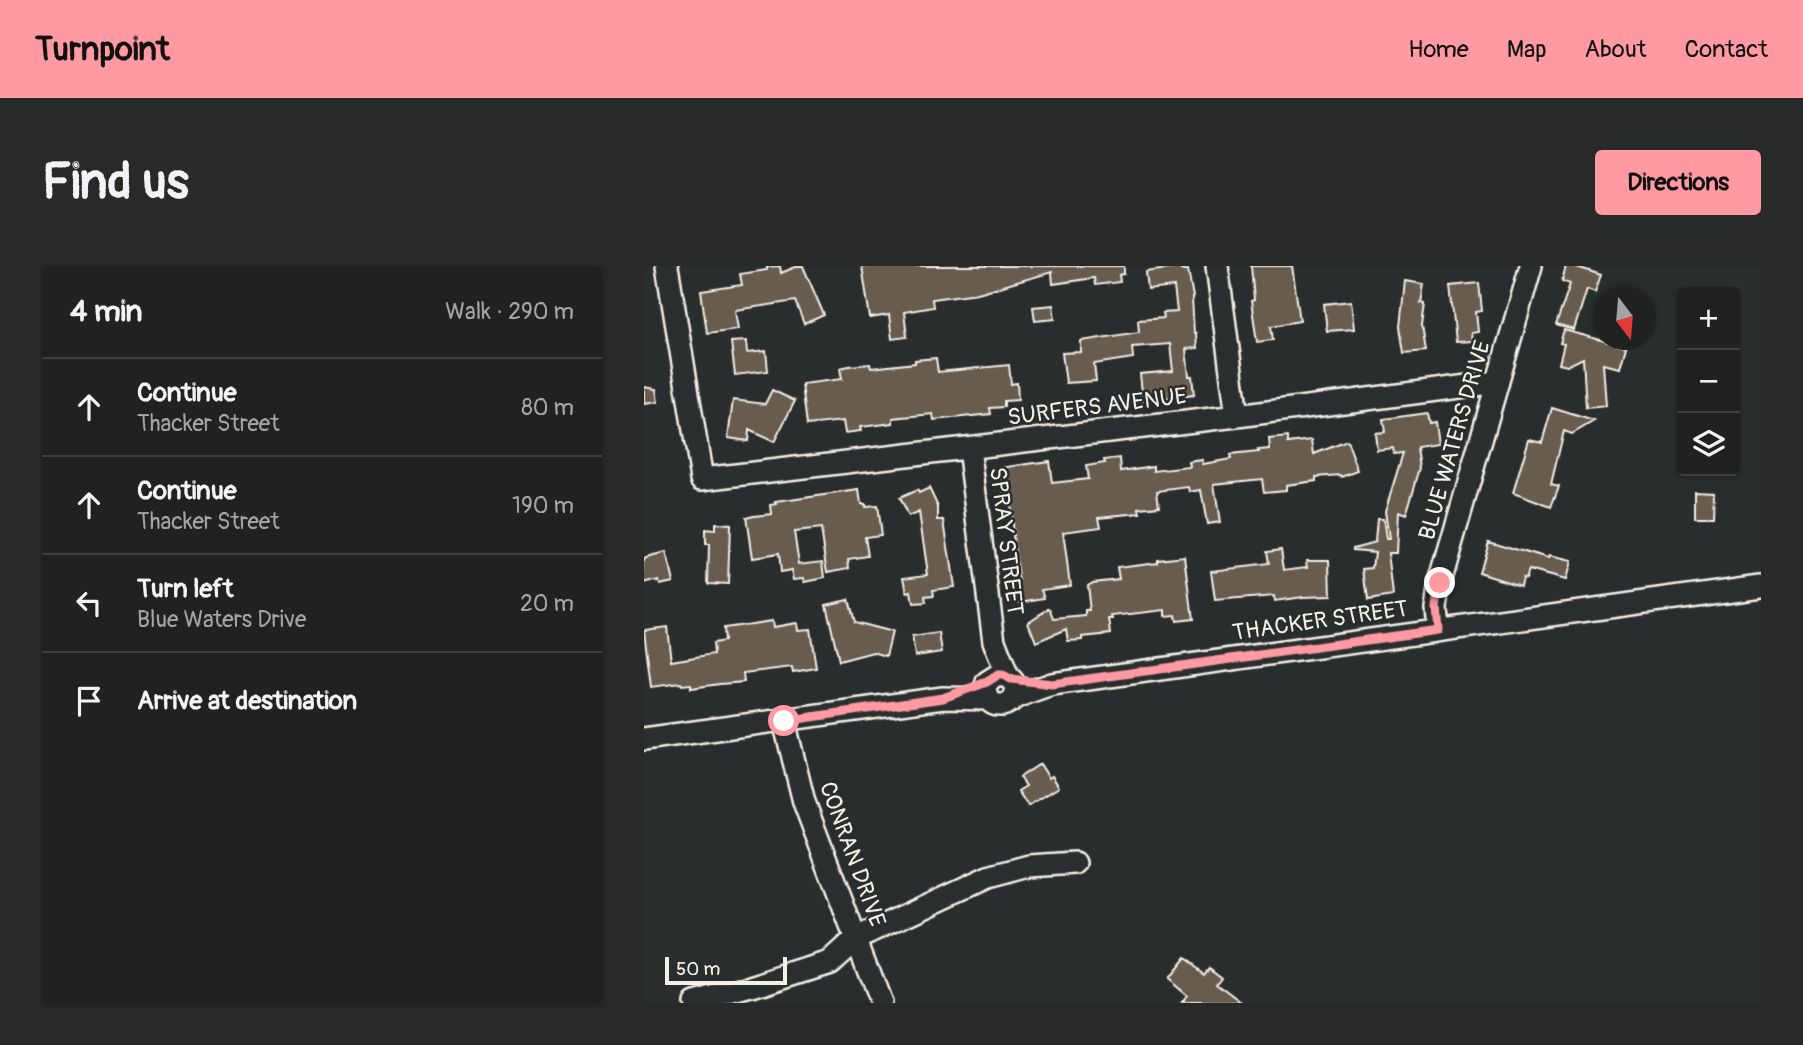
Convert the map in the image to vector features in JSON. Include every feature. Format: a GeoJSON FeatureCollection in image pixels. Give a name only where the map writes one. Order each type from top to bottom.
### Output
{"type":"FeatureCollection","features":[{"type":"Feature","properties":{"kind":"street","name":"SURFERS AVENUE"},"geometry":{"type":"LineString","coordinates":[[667,266],[702,479],[1499,382]]}},
{"type":"Feature","properties":{"kind":"street"},"geometry":{"type":"LineString","coordinates":[[1217,266],[1237,416]]}},
{"type":"Feature","properties":{"kind":"street","name":"BLUE WATERS DRIVE"},"geometry":{"type":"LineString","coordinates":[[1438,630],[1437,596],[1531,266]]}},
{"type":"Feature","properties":{"kind":"street","name":"SPRAY STREET"},"geometry":{"type":"LineString","coordinates":[[969,448],[999,686]]}},
{"type":"Feature","properties":{"kind":"street","name":"THACKER STREET"},"geometry":{"type":"LineString","coordinates":[[644,739],[943,698],[999,686],[1052,684],[1761,586]]}},
{"type":"Feature","properties":{"kind":"street","name":"CONRAN DRIVE"},"geometry":{"type":"LineString","coordinates":[[784,721],[804,802],[880,1003]]}},
{"type":"Feature","properties":{"kind":"street"},"geometry":{"type":"LineString","coordinates":[[694,1003],[830,962],[855,939],[988,877],[1029,866],[1075,863]]}},
{"type":"Feature","properties":{"kind":"building"},"geometry":{"type":"Polygon","coordinates":[[[780,266],[781,273],[803,266],[824,315],[804,324],[795,301],[735,310],[738,329],[707,333],[701,291],[742,285],[740,274],[780,266]]]}},
{"type":"Feature","properties":{"kind":"building"},"geometry":{"type":"Polygon","coordinates":[[[862,266],[1124,266],[1124,274],[1119,275],[1120,282],[1095,285],[1094,278],[1053,284],[1052,272],[978,293],[932,299],[933,307],[904,312],[907,337],[892,339],[889,315],[870,318],[862,266]]]}},
{"type":"Feature","properties":{"kind":"building"},"geometry":{"type":"Polygon","coordinates":[[[1251,266],[1292,266],[1300,321],[1271,326],[1273,340],[1257,342],[1251,301],[1254,300],[1251,266]]]}},
{"type":"Feature","properties":{"kind":"building"},"geometry":{"type":"Polygon","coordinates":[[[1566,266],[1601,275],[1593,291],[1587,289],[1574,330],[1556,325],[1570,284],[1562,281],[1566,266]]]}},
{"type":"Feature","properties":{"kind":"building"},"geometry":{"type":"Polygon","coordinates":[[[1181,267],[1181,270],[1188,270],[1193,297],[1197,348],[1186,349],[1194,395],[1143,401],[1140,374],[1173,371],[1170,344],[1132,347],[1133,358],[1094,364],[1096,381],[1066,383],[1062,353],[1081,352],[1081,341],[1139,332],[1138,320],[1164,318],[1163,313],[1177,312],[1174,287],[1148,290],[1146,272],[1181,267]]]}},
{"type":"Feature","properties":{"kind":"building"},"geometry":{"type":"Polygon","coordinates":[[[1405,281],[1424,284],[1421,303],[1425,304],[1422,326],[1426,351],[1404,353],[1400,327],[1405,281]]]}},
{"type":"Feature","properties":{"kind":"building"},"geometry":{"type":"Polygon","coordinates":[[[1479,283],[1482,311],[1476,312],[1478,332],[1471,333],[1472,341],[1456,342],[1450,286],[1479,283]]]}},
{"type":"Feature","properties":{"kind":"building"},"geometry":{"type":"Polygon","coordinates":[[[1351,301],[1354,329],[1327,331],[1324,304],[1351,301]]]}},
{"type":"Feature","properties":{"kind":"building"},"geometry":{"type":"Polygon","coordinates":[[[1053,305],[1055,319],[1035,321],[1033,307],[1053,305]]]}},
{"type":"Feature","properties":{"kind":"building"},"geometry":{"type":"Polygon","coordinates":[[[1564,330],[1593,338],[1593,350],[1625,350],[1620,368],[1603,364],[1606,406],[1586,408],[1583,358],[1567,366],[1559,364],[1564,344],[1560,343],[1564,330]]]}},
{"type":"Feature","properties":{"kind":"building"},"geometry":{"type":"Polygon","coordinates":[[[746,341],[747,353],[766,351],[768,371],[735,375],[731,342],[746,341]]]}},
{"type":"Feature","properties":{"kind":"building"},"geometry":{"type":"Polygon","coordinates":[[[936,358],[938,372],[1009,365],[1011,384],[1017,383],[1018,400],[1004,401],[1004,407],[990,408],[991,414],[934,420],[933,414],[893,418],[893,423],[860,427],[861,431],[845,433],[843,421],[807,425],[802,384],[842,379],[840,368],[849,366],[870,364],[871,368],[936,358]]]}},
{"type":"Feature","properties":{"kind":"building"},"geometry":{"type":"Polygon","coordinates":[[[644,387],[656,389],[658,402],[644,404],[644,387]]]}},
{"type":"Feature","properties":{"kind":"building"},"geometry":{"type":"Polygon","coordinates":[[[772,390],[795,401],[774,442],[749,430],[748,441],[728,438],[733,400],[765,404],[772,390]]]}},
{"type":"Feature","properties":{"kind":"building"},"geometry":{"type":"Polygon","coordinates":[[[1552,408],[1594,421],[1572,434],[1564,431],[1551,484],[1559,486],[1551,507],[1513,493],[1529,439],[1542,442],[1552,408]]]}},
{"type":"Feature","properties":{"kind":"building"},"geometry":{"type":"Polygon","coordinates":[[[1427,413],[1429,423],[1435,422],[1438,444],[1417,447],[1420,468],[1406,515],[1398,512],[1396,553],[1388,553],[1393,596],[1368,600],[1364,569],[1373,568],[1375,552],[1353,548],[1375,542],[1377,519],[1383,519],[1386,539],[1389,539],[1385,511],[1403,453],[1394,454],[1393,448],[1377,450],[1375,433],[1385,432],[1383,419],[1427,413]]]}},
{"type":"Feature","properties":{"kind":"building"},"geometry":{"type":"Polygon","coordinates":[[[1288,437],[1288,443],[1312,440],[1314,454],[1347,441],[1358,471],[1342,477],[1316,477],[1316,481],[1286,485],[1286,490],[1264,492],[1262,479],[1214,484],[1220,522],[1207,524],[1201,490],[1190,492],[1189,487],[1157,491],[1159,506],[1139,508],[1140,513],[1099,517],[1101,527],[1063,532],[1070,585],[1042,589],[1045,598],[1020,602],[1009,496],[1005,496],[1001,468],[1049,461],[1052,483],[1088,479],[1086,466],[1105,463],[1104,460],[1120,458],[1121,471],[1154,466],[1154,471],[1190,467],[1189,462],[1202,460],[1203,464],[1231,459],[1230,455],[1270,449],[1269,439],[1288,437]]]}},
{"type":"Feature","properties":{"kind":"building"},"geometry":{"type":"Polygon","coordinates":[[[929,488],[938,507],[938,520],[944,520],[954,587],[933,590],[934,596],[925,597],[926,603],[913,604],[911,592],[907,593],[904,577],[928,574],[919,512],[908,517],[899,498],[929,488]]]}},
{"type":"Feature","properties":{"kind":"building"},"geometry":{"type":"Polygon","coordinates":[[[859,490],[861,504],[865,504],[865,507],[877,506],[881,535],[865,537],[868,556],[849,559],[850,568],[828,572],[821,529],[794,532],[799,564],[823,561],[825,578],[805,582],[804,578],[794,579],[792,570],[780,572],[778,554],[752,558],[746,517],[772,514],[771,505],[777,504],[776,502],[859,490]]]}},
{"type":"Feature","properties":{"kind":"building"},"geometry":{"type":"Polygon","coordinates":[[[1695,490],[1714,491],[1713,517],[1695,517],[1695,490]]]}},
{"type":"Feature","properties":{"kind":"building"},"geometry":{"type":"Polygon","coordinates":[[[715,524],[730,525],[728,584],[708,583],[709,545],[705,545],[705,530],[715,531],[715,524]]]}},
{"type":"Feature","properties":{"kind":"building"},"geometry":{"type":"Polygon","coordinates":[[[1488,541],[1548,559],[1549,557],[1570,562],[1565,580],[1528,570],[1520,585],[1479,572],[1488,541]]]}},
{"type":"Feature","properties":{"kind":"building"},"geometry":{"type":"Polygon","coordinates":[[[1281,549],[1284,570],[1308,567],[1307,560],[1330,560],[1331,596],[1275,601],[1274,596],[1215,601],[1211,571],[1269,564],[1267,551],[1281,549]]]}},
{"type":"Feature","properties":{"kind":"building"},"geometry":{"type":"Polygon","coordinates":[[[666,553],[673,581],[660,584],[659,580],[644,584],[644,560],[666,553]]]}},
{"type":"Feature","properties":{"kind":"building"},"geometry":{"type":"Polygon","coordinates":[[[1185,556],[1193,619],[1176,621],[1175,615],[1165,616],[1165,610],[1112,616],[1113,619],[1109,619],[1111,634],[1068,641],[1066,629],[1036,642],[1028,622],[1050,608],[1054,619],[1086,616],[1086,611],[1090,611],[1087,585],[1119,579],[1117,567],[1185,556]]]}},
{"type":"Feature","properties":{"kind":"building"},"geometry":{"type":"Polygon","coordinates":[[[848,599],[854,622],[892,632],[886,656],[873,652],[839,661],[826,604],[848,599]]]}},
{"type":"Feature","properties":{"kind":"building"},"geometry":{"type":"Polygon","coordinates":[[[772,621],[773,627],[797,623],[798,630],[810,629],[816,668],[793,672],[792,667],[743,673],[744,682],[691,688],[691,684],[681,683],[651,687],[644,630],[667,627],[671,661],[714,654],[713,643],[724,641],[723,628],[772,621]]]}},
{"type":"Feature","properties":{"kind":"building"},"geometry":{"type":"Polygon","coordinates":[[[939,633],[942,652],[915,656],[912,637],[939,633]]]}},
{"type":"Feature","properties":{"kind":"building"},"geometry":{"type":"Polygon","coordinates":[[[1040,764],[1059,787],[1028,806],[1018,791],[1026,786],[1020,777],[1040,764]]]}},
{"type":"Feature","properties":{"kind":"building"},"geometry":{"type":"Polygon","coordinates":[[[1184,958],[1204,973],[1209,967],[1222,977],[1217,984],[1242,1003],[1182,1003],[1187,996],[1167,979],[1184,958]]]}},
{"type":"Feature","properties":{"kind":"route"},"geometry":{"type":"LineString","coordinates":[[784,721],[943,698],[987,682],[998,675],[1052,684],[1438,630],[1436,608],[1440,583]]}}]}
